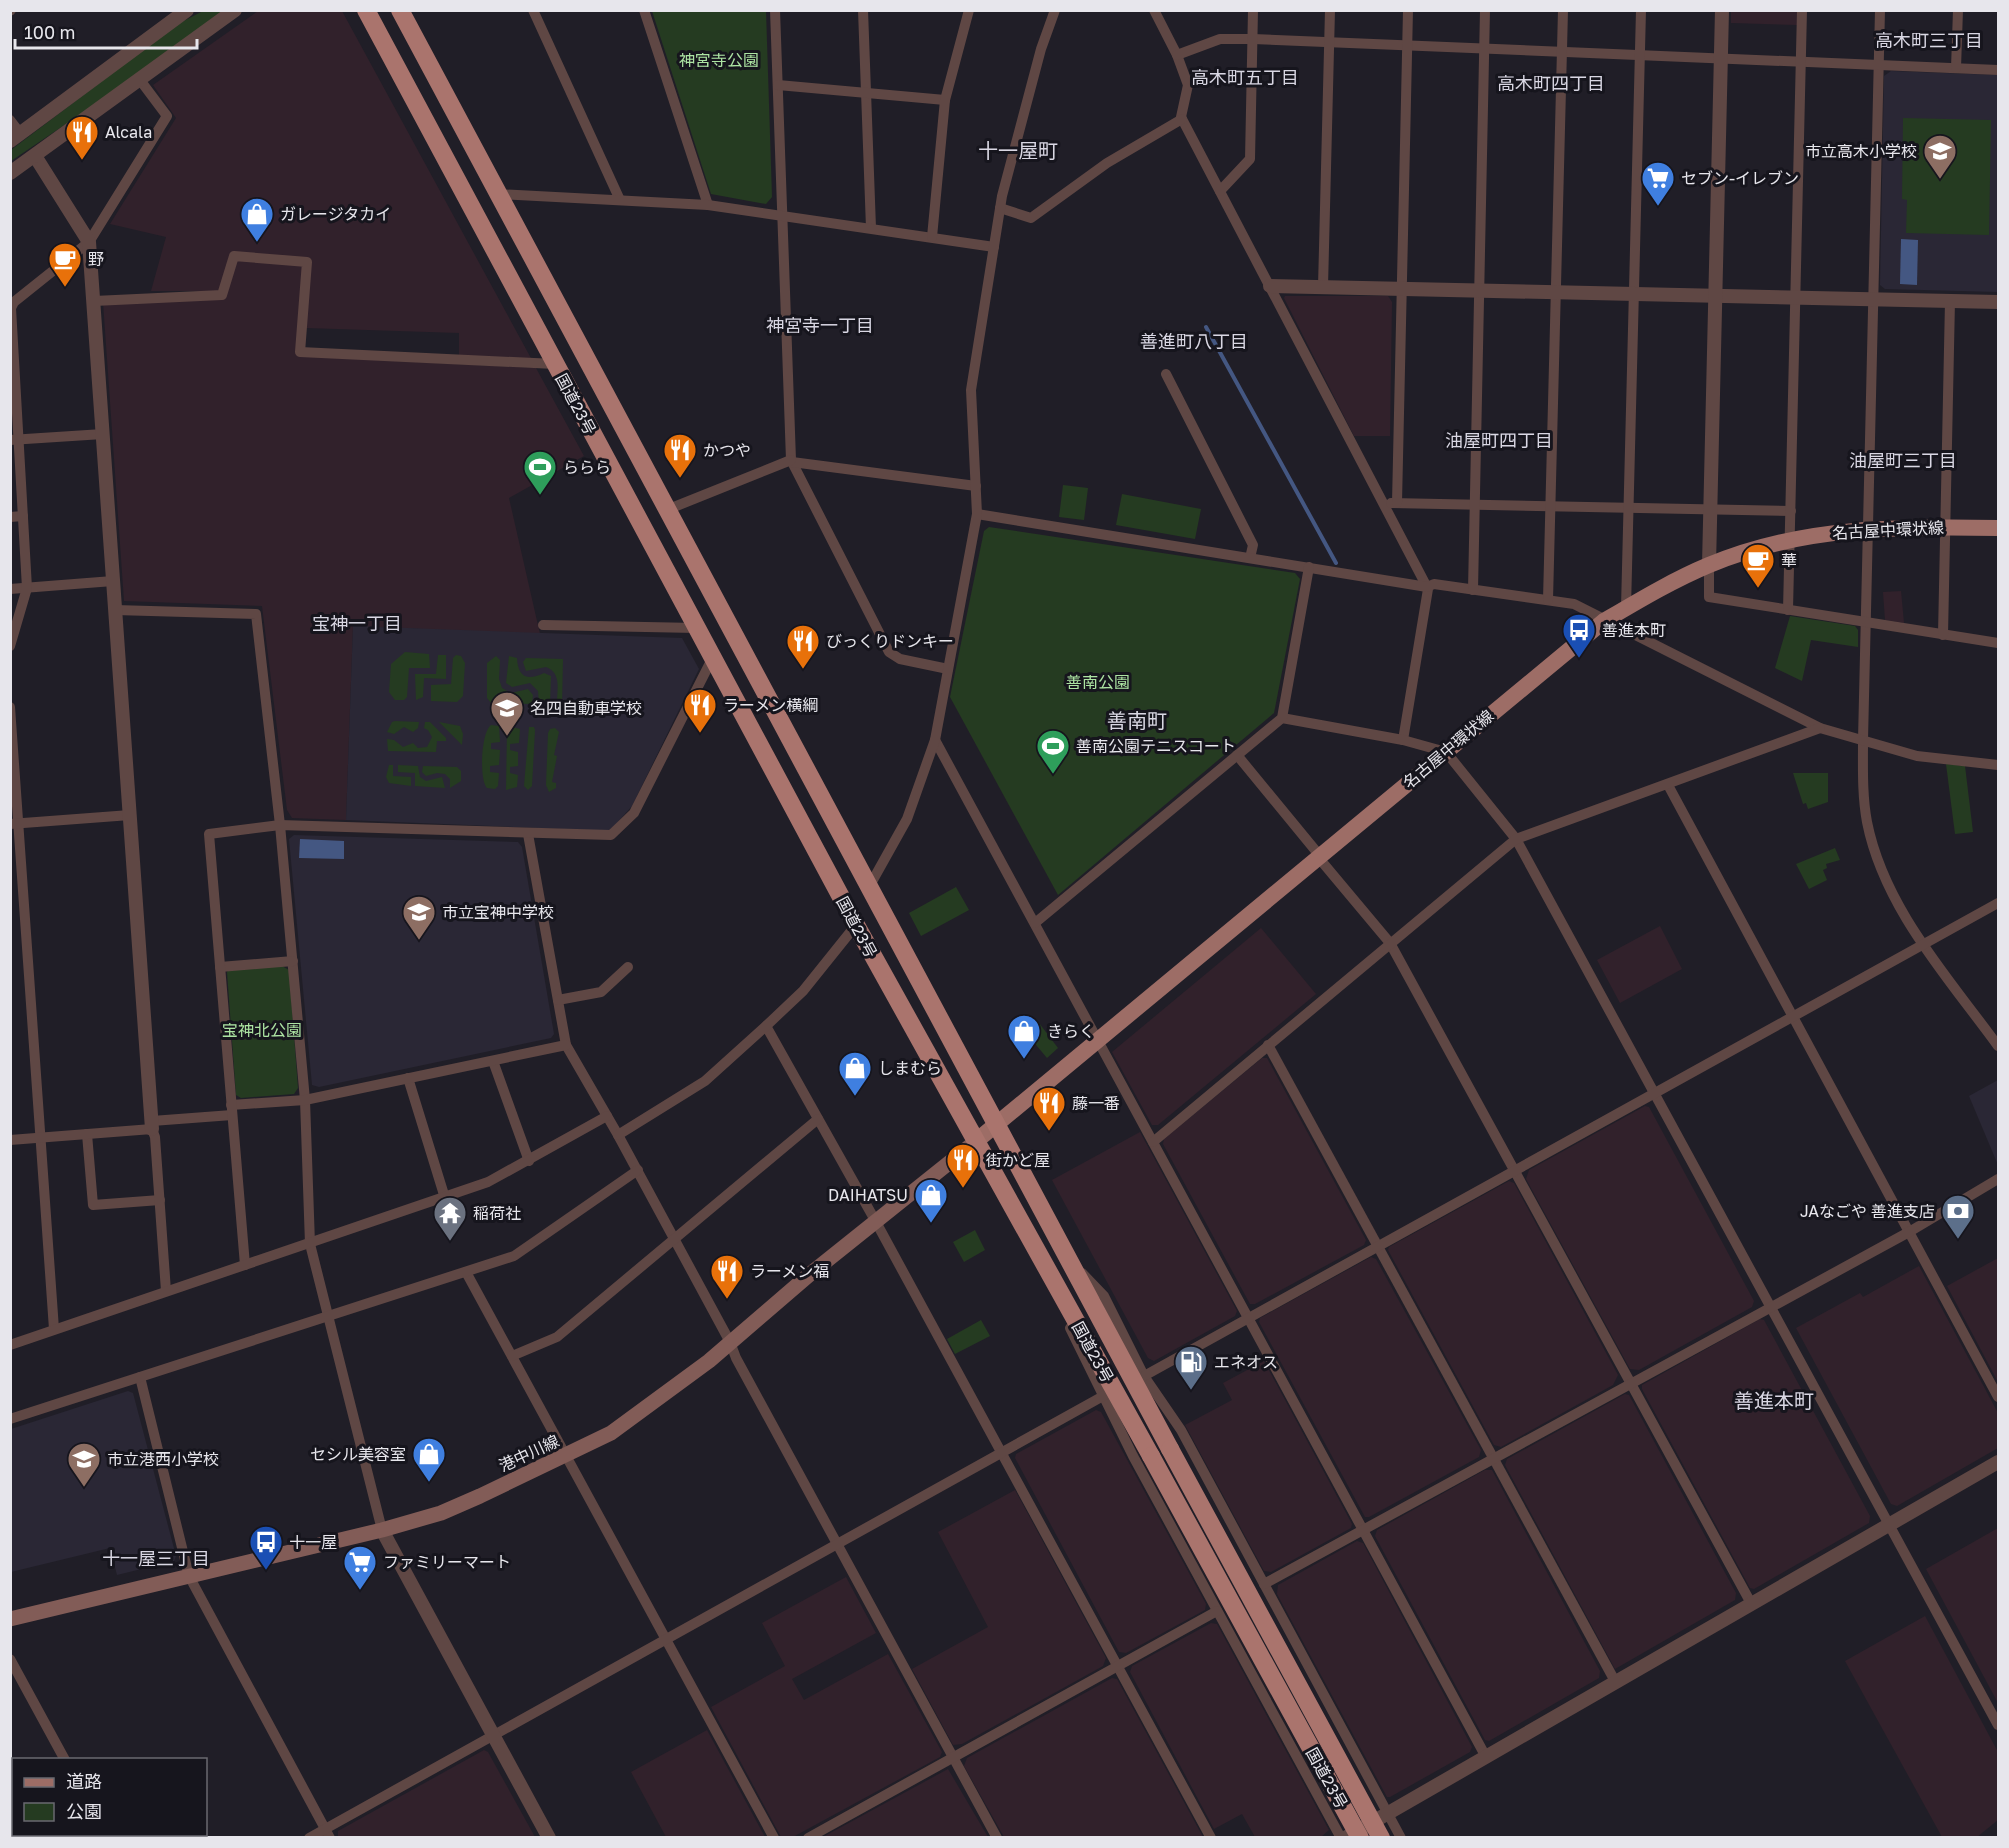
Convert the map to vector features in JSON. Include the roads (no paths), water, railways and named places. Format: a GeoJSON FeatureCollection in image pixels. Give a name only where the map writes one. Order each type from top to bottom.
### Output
{"type":"FeatureCollection","features":[{"type":"Feature","properties":{"kind":"highway","name":"国道23号"},"geometry":{"type":"LineString","coordinates":[[366,10],[856,925],[975,1142],[1048,1269],[1360,1838]]}},
{"type":"Feature","properties":{"kind":"highway","name":"国道23号"},"geometry":{"type":"LineString","coordinates":[[400,10],[1380,1838]]}},
{"type":"Feature","properties":{"kind":"main road","name":"名古屋中環状線"},"geometry":{"type":"LineString","coordinates":[[975,1142],[1604,621],[1710,565],[1790,540],[1867,528],[1998,528]]}},
{"type":"Feature","properties":{"kind":"main road","name":"港中川線"},"geometry":{"type":"LineString","coordinates":[[10,1619],[382,1530],[441,1513],[566,1456],[611,1433],[710,1361],[730,1342],[975,1142]]}},
{"type":"Feature","properties":{"kind":"street"},"geometry":{"type":"LineString","coordinates":[[10,120],[15,137],[187,10]]}},
{"type":"Feature","properties":{"kind":"street"},"geometry":{"type":"LineString","coordinates":[[10,173],[235,10]]}},
{"type":"Feature","properties":{"kind":"street"},"geometry":{"type":"LineString","coordinates":[[534,10],[620,200]]}},
{"type":"Feature","properties":{"kind":"street"},"geometry":{"type":"LineString","coordinates":[[644,10],[708,205]]}},
{"type":"Feature","properties":{"kind":"street"},"geometry":{"type":"LineString","coordinates":[[775,10],[792,461],[889,652],[900,659],[948,669]]}},
{"type":"Feature","properties":{"kind":"street"},"geometry":{"type":"LineString","coordinates":[[863,10],[871,228]]}},
{"type":"Feature","properties":{"kind":"street"},"geometry":{"type":"LineString","coordinates":[[932,237],[945,100],[969,10]]}},
{"type":"Feature","properties":{"kind":"street"},"geometry":{"type":"LineString","coordinates":[[869,887],[907,819],[935,740],[977,514],[971,390],[1000,208],[1041,49],[1055,10]]}},
{"type":"Feature","properties":{"kind":"street"},"geometry":{"type":"LineString","coordinates":[[1154,10],[1177,55],[1188,85],[1182,119],[1427,587],[1403,740]]}},
{"type":"Feature","properties":{"kind":"street"},"geometry":{"type":"LineString","coordinates":[[1220,191],[1250,159],[1253,10]]}},
{"type":"Feature","properties":{"kind":"street"},"geometry":{"type":"LineString","coordinates":[[1323,287],[1330,10]]}},
{"type":"Feature","properties":{"kind":"street"},"geometry":{"type":"LineString","coordinates":[[1397,503],[1408,10]]}},
{"type":"Feature","properties":{"kind":"street"},"geometry":{"type":"LineString","coordinates":[[1473,590],[1485,10]]}},
{"type":"Feature","properties":{"kind":"street"},"geometry":{"type":"LineString","coordinates":[[1548,600],[1563,10]]}},
{"type":"Feature","properties":{"kind":"street"},"geometry":{"type":"LineString","coordinates":[[1626,608],[1641,10]]}},
{"type":"Feature","properties":{"kind":"street"},"geometry":{"type":"LineString","coordinates":[[1722,10],[1709,597],[1998,643]]}},
{"type":"Feature","properties":{"kind":"street"},"geometry":{"type":"LineString","coordinates":[[1788,610],[1802,10]]}},
{"type":"Feature","properties":{"kind":"street"},"geometry":{"type":"LineString","coordinates":[[1880,10],[1867,528],[1864,794],[1873,846],[1888,883],[1923,944],[1998,1046]]}},
{"type":"Feature","properties":{"kind":"street"},"geometry":{"type":"LineString","coordinates":[[1956,68],[1958,10]]}},
{"type":"Feature","properties":{"kind":"street"},"geometry":{"type":"LineString","coordinates":[[1177,55],[1220,39],[1253,39],[1998,70]]}},
{"type":"Feature","properties":{"kind":"street"},"geometry":{"type":"LineString","coordinates":[[10,646],[27,588],[23,516],[14,440],[11,308],[14,302],[90,242],[167,116],[140,80]]}},
{"type":"Feature","properties":{"kind":"street"},"geometry":{"type":"LineString","coordinates":[[778,85],[945,100]]}},
{"type":"Feature","properties":{"kind":"street"},"geometry":{"type":"LineString","coordinates":[[1000,208],[1031,218],[1107,164],[1182,119]]}},
{"type":"Feature","properties":{"kind":"street"},"geometry":{"type":"LineString","coordinates":[[35,156],[90,242],[152,1125],[155,1137],[166,1292]]}},
{"type":"Feature","properties":{"kind":"street"},"geometry":{"type":"LineString","coordinates":[[497,194],[708,205],[994,247]]}},
{"type":"Feature","properties":{"kind":"street"},"geometry":{"type":"LineString","coordinates":[[94,301],[222,295],[234,256],[307,262],[300,352],[555,364]]}},
{"type":"Feature","properties":{"kind":"street"},"geometry":{"type":"LineString","coordinates":[[1270,286],[1998,302]]}},
{"type":"Feature","properties":{"kind":"street"},"geometry":{"type":"LineString","coordinates":[[1943,635],[1950,301]]}},
{"type":"Feature","properties":{"kind":"street"},"geometry":{"type":"LineString","coordinates":[[1166,374],[1253,545],[1250,558]]}},
{"type":"Feature","properties":{"kind":"street"},"geometry":{"type":"LineString","coordinates":[[14,440],[103,434]]}},
{"type":"Feature","properties":{"kind":"street"},"geometry":{"type":"LineString","coordinates":[[669,509],[792,461],[976,486]]}},
{"type":"Feature","properties":{"kind":"street"},"geometry":{"type":"LineString","coordinates":[[1385,503],[1791,511]]}},
{"type":"Feature","properties":{"kind":"street"},"geometry":{"type":"LineString","coordinates":[[977,514],[1427,587],[1434,584],[1574,604],[1820,728],[1917,756],[1998,765]]}},
{"type":"Feature","properties":{"kind":"street"},"geometry":{"type":"LineString","coordinates":[[10,517],[23,516]]}},
{"type":"Feature","properties":{"kind":"street"},"geometry":{"type":"LineString","coordinates":[[1035,923],[1282,718],[1309,567]]}},
{"type":"Feature","properties":{"kind":"street"},"geometry":{"type":"LineString","coordinates":[[10,589],[113,580]]}},
{"type":"Feature","properties":{"kind":"street"},"geometry":{"type":"LineString","coordinates":[[116,610],[256,614],[280,825],[305,1100],[310,1244],[327,1317],[382,1530],[549,1838]]}},
{"type":"Feature","properties":{"kind":"street"},"geometry":{"type":"LineString","coordinates":[[543,625],[697,628]]}},
{"type":"Feature","properties":{"kind":"street"},"geometry":{"type":"LineString","coordinates":[[245,1265],[209,834],[280,825],[610,835],[634,813],[713,657]]}},
{"type":"Feature","properties":{"kind":"street"},"geometry":{"type":"LineString","coordinates":[[10,707],[14,824],[41,1137],[54,1329]]}},
{"type":"Feature","properties":{"kind":"street"},"geometry":{"type":"LineString","coordinates":[[1282,718],[1403,740],[1446,752],[1516,839],[1998,1725]]}},
{"type":"Feature","properties":{"kind":"street"},"geometry":{"type":"LineString","coordinates":[[1153,1142],[1516,839],[1820,728]]}},
{"type":"Feature","properties":{"kind":"street"},"geometry":{"type":"LineString","coordinates":[[935,740],[1486,1757]]}},
{"type":"Feature","properties":{"kind":"street"},"geometry":{"type":"LineString","coordinates":[[1237,755],[1390,943],[1752,1605]]}},
{"type":"Feature","properties":{"kind":"street"},"geometry":{"type":"LineString","coordinates":[[1668,785],[1998,1397]]}},
{"type":"Feature","properties":{"kind":"street"},"geometry":{"type":"LineString","coordinates":[[14,824],[130,815]]}},
{"type":"Feature","properties":{"kind":"street"},"geometry":{"type":"LineString","coordinates":[[528,834],[566,1045],[638,1170],[730,1342],[736,1358],[997,1838]]}},
{"type":"Feature","properties":{"kind":"street"},"geometry":{"type":"LineString","coordinates":[[1144,1376],[1998,903]]}},
{"type":"Feature","properties":{"kind":"street"},"geometry":{"type":"LineString","coordinates":[[618,1135],[705,1081],[803,991],[856,925]]}},
{"type":"Feature","properties":{"kind":"street"},"geometry":{"type":"LineString","coordinates":[[220,967],[292,962]]}},
{"type":"Feature","properties":{"kind":"street"},"geometry":{"type":"LineString","coordinates":[[558,1000],[602,992],[628,967]]}},
{"type":"Feature","properties":{"kind":"street"},"geometry":{"type":"LineString","coordinates":[[766,1026],[876,1222],[1211,1838]]}},
{"type":"Feature","properties":{"kind":"street"},"geometry":{"type":"LineString","coordinates":[[10,1140],[87,1134],[305,1100],[566,1045]]}},
{"type":"Feature","properties":{"kind":"street"},"geometry":{"type":"LineString","coordinates":[[1268,1045],[1616,1683]]}},
{"type":"Feature","properties":{"kind":"street"},"geometry":{"type":"LineString","coordinates":[[493,1061],[529,1161]]}},
{"type":"Feature","properties":{"kind":"street"},"geometry":{"type":"LineString","coordinates":[[408,1078],[446,1198]]}},
{"type":"Feature","properties":{"kind":"street"},"geometry":{"type":"LineString","coordinates":[[10,1345],[488,1182],[607,1116]]}},
{"type":"Feature","properties":{"kind":"street"},"geometry":{"type":"LineString","coordinates":[[512,1356],[557,1337],[819,1119]]}},
{"type":"Feature","properties":{"kind":"street"},"geometry":{"type":"LineString","coordinates":[[87,1134],[93,1205],[160,1200]]}},
{"type":"Feature","properties":{"kind":"street"},"geometry":{"type":"LineString","coordinates":[[10,1419],[514,1256],[638,1170]]}},
{"type":"Feature","properties":{"kind":"street"},"geometry":{"type":"LineString","coordinates":[[1264,1584],[1909,1232],[1998,1179]]}},
{"type":"Feature","properties":{"kind":"street"},"geometry":{"type":"LineString","coordinates":[[1070,1260],[1104,1296],[1144,1376],[1181,1430],[1401,1838]]}},
{"type":"Feature","properties":{"kind":"street"},"geometry":{"type":"LineString","coordinates":[[1048,1269],[1061,1311],[1105,1395],[1133,1456],[1343,1838],[1998,1462]]}},
{"type":"Feature","properties":{"kind":"street"},"geometry":{"type":"LineString","coordinates":[[466,1272],[774,1838]]}},
{"type":"Feature","properties":{"kind":"street"},"geometry":{"type":"LineString","coordinates":[[140,1377],[189,1576],[327,1833]]}},
{"type":"Feature","properties":{"kind":"street"},"geometry":{"type":"LineString","coordinates":[[309,1838],[327,1833],[493,1735],[1105,1395]]}},
{"type":"Feature","properties":{"kind":"street"},"geometry":{"type":"LineString","coordinates":[[808,1838],[1217,1611]]}},
{"type":"Feature","properties":{"kind":"street"},"geometry":{"type":"LineString","coordinates":[[10,1659],[64,1758]]}},
{"type":"Feature","properties":{"kind":"water"},"geometry":{"type":"Polygon","coordinates":[[[1901,239],[1918,240],[1917,285],[1900,284],[1901,239]]]}},
{"type":"Feature","properties":{"kind":"water"},"geometry":{"type":"Polygon","coordinates":[[[300,839],[344,841],[344,859],[299,858],[300,839]]]}},
{"type":"Feature","properties":{"kind":"waterway"},"geometry":{"type":"LineString","coordinates":[[1206,327],[1336,563]]}},
{"type":"Feature","properties":{"kind":"place","name":"Alcala"},"geometry":{"type":"Point","coordinates":[82,161]}},
{"type":"Feature","properties":{"kind":"place","name":"市立高木小学校"},"geometry":{"type":"Point","coordinates":[1940,180]}},
{"type":"Feature","properties":{"kind":"place","name":"セブン-イレブン"},"geometry":{"type":"Point","coordinates":[1658,207]}},
{"type":"Feature","properties":{"kind":"place","name":"ガレージタカイ"},"geometry":{"type":"Point","coordinates":[257,243]}},
{"type":"Feature","properties":{"kind":"place","name":"野"},"geometry":{"type":"Point","coordinates":[65,288]}},
{"type":"Feature","properties":{"kind":"place","name":"かつや"},"geometry":{"type":"Point","coordinates":[680,479]}},
{"type":"Feature","properties":{"kind":"place","name":"ららら"},"geometry":{"type":"Point","coordinates":[540,496]}},
{"type":"Feature","properties":{"kind":"place","name":"華"},"geometry":{"type":"Point","coordinates":[1758,589]}},
{"type":"Feature","properties":{"kind":"place","name":"善進本町"},"geometry":{"type":"Point","coordinates":[1579,659]}},
{"type":"Feature","properties":{"kind":"place","name":"びっくりドンキー"},"geometry":{"type":"Point","coordinates":[803,670]}},
{"type":"Feature","properties":{"kind":"place","name":"ラーメン横綱"},"geometry":{"type":"Point","coordinates":[700,734]}},
{"type":"Feature","properties":{"kind":"place","name":"名四自動車学校"},"geometry":{"type":"Point","coordinates":[507,737]}},
{"type":"Feature","properties":{"kind":"place","name":"善南公園テニスコート"},"geometry":{"type":"Point","coordinates":[1053,775]}},
{"type":"Feature","properties":{"kind":"place","name":"市立宝神中学校"},"geometry":{"type":"Point","coordinates":[419,941]}},
{"type":"Feature","properties":{"kind":"place","name":"きらく"},"geometry":{"type":"Point","coordinates":[1024,1060]}},
{"type":"Feature","properties":{"kind":"place","name":"しまむら"},"geometry":{"type":"Point","coordinates":[855,1097]}},
{"type":"Feature","properties":{"kind":"place","name":"藤一番"},"geometry":{"type":"Point","coordinates":[1049,1132]}},
{"type":"Feature","properties":{"kind":"place","name":"街かど屋"},"geometry":{"type":"Point","coordinates":[963,1189]}},
{"type":"Feature","properties":{"kind":"place","name":"DAIHATSU"},"geometry":{"type":"Point","coordinates":[931,1224]}},
{"type":"Feature","properties":{"kind":"place","name":"JAなごや 善進支店"},"geometry":{"type":"Point","coordinates":[1958,1240]}},
{"type":"Feature","properties":{"kind":"place","name":"稲荷社"},"geometry":{"type":"Point","coordinates":[450,1242]}},
{"type":"Feature","properties":{"kind":"place","name":"ラーメン福"},"geometry":{"type":"Point","coordinates":[727,1300]}},
{"type":"Feature","properties":{"kind":"place","name":"エネオス"},"geometry":{"type":"Point","coordinates":[1191,1391]}},
{"type":"Feature","properties":{"kind":"place","name":"セシル美容室"},"geometry":{"type":"Point","coordinates":[429,1483]}},
{"type":"Feature","properties":{"kind":"place","name":"市立港西小学校"},"geometry":{"type":"Point","coordinates":[84,1488]}},
{"type":"Feature","properties":{"kind":"place","name":"十一屋"},"geometry":{"type":"Point","coordinates":[266,1571]}},
{"type":"Feature","properties":{"kind":"place","name":"ファミリーマート"},"geometry":{"type":"Point","coordinates":[360,1591]}},
{"type":"Feature","properties":{"kind":"district","name":"高木町三丁目"},"geometry":{"type":"Point","coordinates":[1929,41]}},
{"type":"Feature","properties":{"kind":"district","name":"高木町五丁目"},"geometry":{"type":"Point","coordinates":[1245,78]}},
{"type":"Feature","properties":{"kind":"district","name":"高木町四丁目"},"geometry":{"type":"Point","coordinates":[1551,84]}},
{"type":"Feature","properties":{"kind":"district","name":"十一屋町"},"geometry":{"type":"Point","coordinates":[1018,151]}},
{"type":"Feature","properties":{"kind":"district","name":"神宮寺一丁目"},"geometry":{"type":"Point","coordinates":[820,326]}},
{"type":"Feature","properties":{"kind":"district","name":"善進町八丁目"},"geometry":{"type":"Point","coordinates":[1194,342]}},
{"type":"Feature","properties":{"kind":"district","name":"油屋町四丁目"},"geometry":{"type":"Point","coordinates":[1499,441]}},
{"type":"Feature","properties":{"kind":"district","name":"油屋町三丁目"},"geometry":{"type":"Point","coordinates":[1903,461]}},
{"type":"Feature","properties":{"kind":"district","name":"宝神一丁目"},"geometry":{"type":"Point","coordinates":[357,624]}},
{"type":"Feature","properties":{"kind":"district","name":"善南町"},"geometry":{"type":"Point","coordinates":[1137,721]}},
{"type":"Feature","properties":{"kind":"district","name":"善進本町"},"geometry":{"type":"Point","coordinates":[1774,1401]}},
{"type":"Feature","properties":{"kind":"district","name":"十一屋三丁目"},"geometry":{"type":"Point","coordinates":[156,1559]}},
{"type":"Feature","properties":{"kind":"park label","name":"神宮寺公園"},"geometry":{"type":"Point","coordinates":[719,60]}},
{"type":"Feature","properties":{"kind":"park label","name":"善南公園"},"geometry":{"type":"Point","coordinates":[1098,682]}},
{"type":"Feature","properties":{"kind":"park label","name":"宝神北公園"},"geometry":{"type":"Point","coordinates":[262,1030]}}]}
